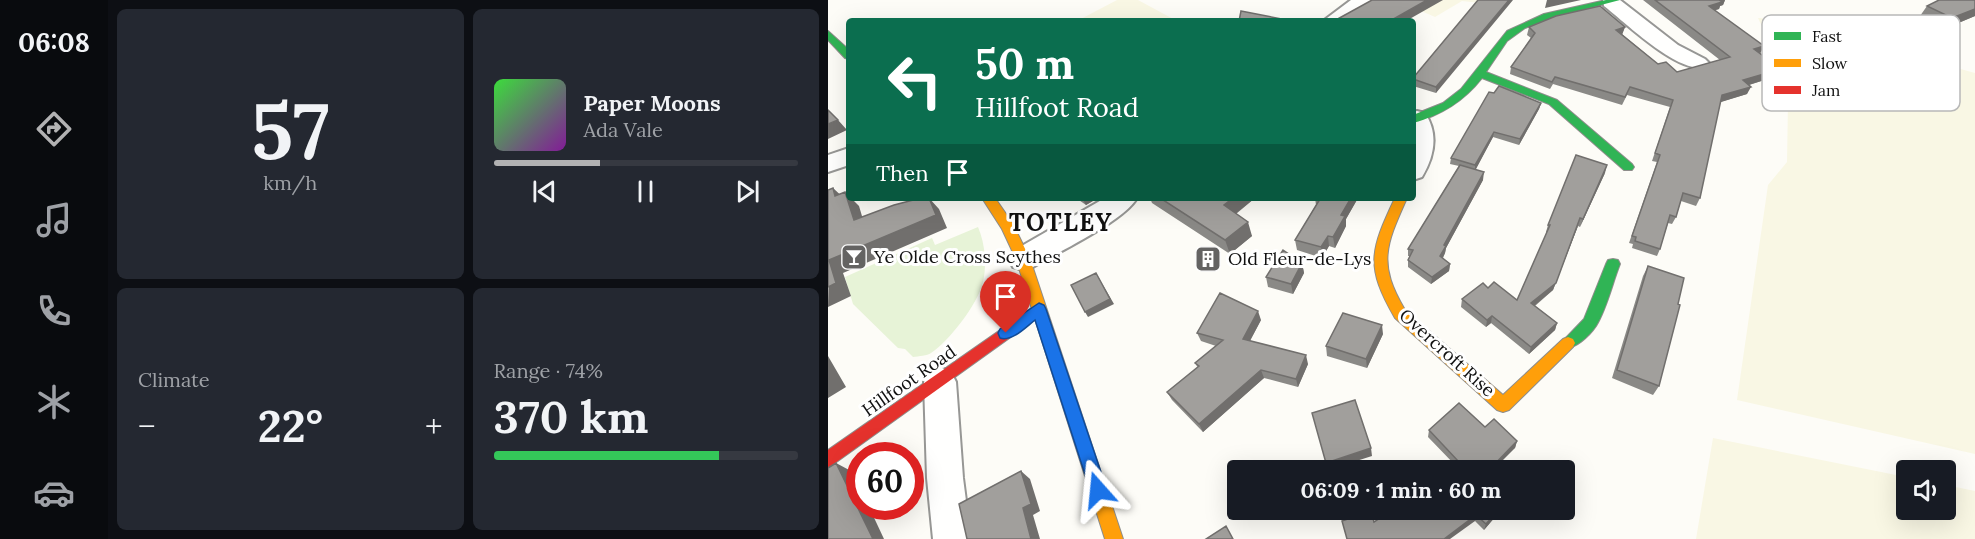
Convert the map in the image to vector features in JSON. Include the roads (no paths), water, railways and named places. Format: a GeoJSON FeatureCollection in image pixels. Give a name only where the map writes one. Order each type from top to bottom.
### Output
{"type":"FeatureCollection","features":[{"type":"Feature","properties":{"kind":"street"},"geometry":{"type":"LineString","coordinates":[[1337,18],[1364,0]]}},
{"type":"Feature","properties":{"kind":"street"},"geometry":{"type":"LineString","coordinates":[[1416,118],[1438,111],[1459,99],[1481,74],[1506,37],[1523,26],[1613,1],[1664,44],[1698,63]]}},
{"type":"Feature","properties":{"kind":"street"},"geometry":{"type":"LineString","coordinates":[[828,34],[846,53]]}},
{"type":"Feature","properties":{"kind":"street"},"geometry":{"type":"LineString","coordinates":[[1481,74],[1553,102],[1628,167]]}},
{"type":"Feature","properties":{"kind":"street"},"geometry":{"type":"LineString","coordinates":[[1416,122],[1423,147],[1416,164]]}},
{"type":"Feature","properties":{"kind":"street"},"geometry":{"type":"LineString","coordinates":[[828,164],[846,157]]}},
{"type":"Feature","properties":{"kind":"street"},"geometry":{"type":"LineString","coordinates":[[990,201],[1008,227],[1023,259],[1114,539]]}},
{"type":"Feature","properties":{"kind":"street"},"geometry":{"type":"LineString","coordinates":[[1023,259],[1099,216],[1120,201]]}},
{"type":"Feature","properties":{"kind":"street","name":"Overcroft Rise"},"geometry":{"type":"LineString","coordinates":[[1400,201],[1378,256],[1379,270],[1392,302],[1400,314],[1503,405],[1590,323],[1613,264]]}},
{"type":"Feature","properties":{"kind":"street","name":"Hillfoot Road"},"geometry":{"type":"LineString","coordinates":[[828,460],[1039,309]]}},
{"type":"Feature","properties":{"kind":"street"},"geometry":{"type":"LineString","coordinates":[[940,382],[945,478],[952,539]]}},
{"type":"Feature","properties":{"kind":"place","name":"Ye Olde Cross Scythes"},"geometry":{"type":"Point","coordinates":[854,257]}},
{"type":"Feature","properties":{"kind":"place","name":"Old Fleur-de-Lys"},"geometry":{"type":"Point","coordinates":[1208,259]}},
{"type":"Feature","properties":{"kind":"district","name":"TOTLEY"},"geometry":{"type":"Point","coordinates":[1061,223]}}]}
